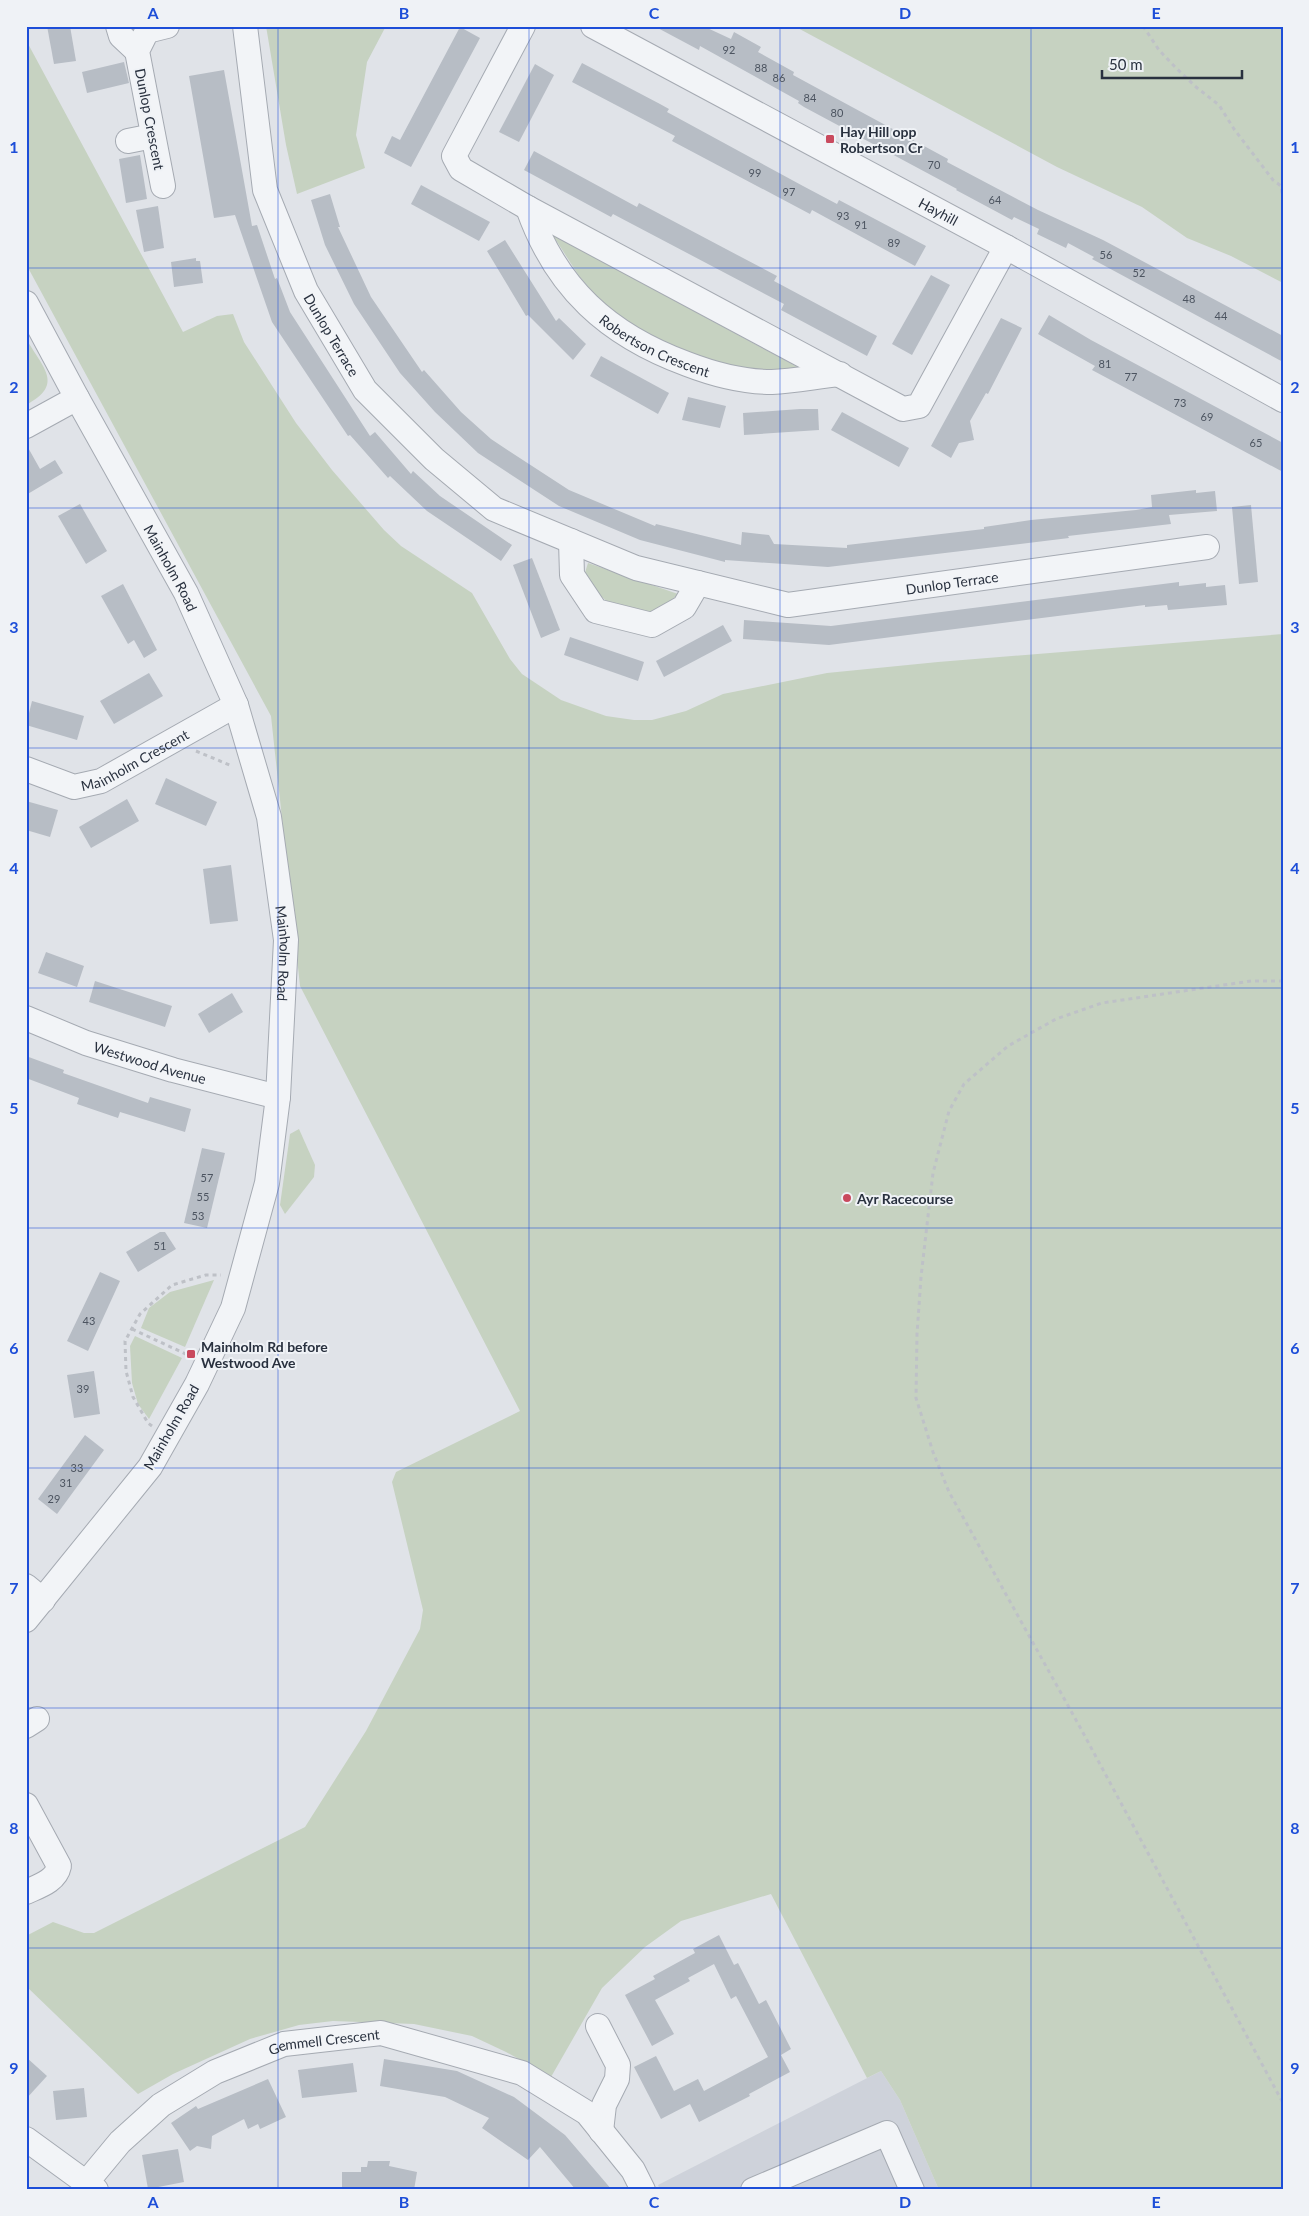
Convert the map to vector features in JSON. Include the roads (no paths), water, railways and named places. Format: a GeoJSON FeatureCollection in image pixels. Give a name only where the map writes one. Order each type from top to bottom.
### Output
{"type":"FeatureCollection","features":[{"type":"Feature","properties":{"kind":"street","name":"Dunlop Crescent"},"geometry":{"type":"LineString","coordinates":[[118,26],[121,36],[136,51],[163,186]]}},
{"type":"Feature","properties":{"kind":"street","name":"Dunlop Crescent"},"geometry":{"type":"LineString","coordinates":[[136,51],[147,31],[166,26]]}},
{"type":"Feature","properties":{"kind":"street","name":"Dunlop Terrace"},"geometry":{"type":"LineString","coordinates":[[246,26],[265,190],[306,291],[366,390],[434,459],[494,509],[636,568],[788,605],[1208,547]]}},
{"type":"Feature","properties":{"kind":"street"},"geometry":{"type":"LineString","coordinates":[[523,26],[454,156],[461,169],[528,208],[903,409],[919,406],[1006,247]]}},
{"type":"Feature","properties":{"kind":"street","name":"Hayhill"},"geometry":{"type":"LineString","coordinates":[[593,26],[1006,247],[1283,400]]}},
{"type":"Feature","properties":{"kind":"street"},"geometry":{"type":"LineString","coordinates":[[128,141],[154,136]]}},
{"type":"Feature","properties":{"kind":"street","name":"Robertson Crescent"},"geometry":{"type":"LineString","coordinates":[[528,208],[537,235],[556,266],[578,296],[614,328],[660,354],[714,374],[771,382],[840,374]]}},
{"type":"Feature","properties":{"kind":"street","name":"Mainholm Road"},"geometry":{"type":"LineString","coordinates":[[26,304],[186,593],[236,704],[269,817],[286,940],[278,1096],[267,1183],[233,1308],[206,1363],[150,1467],[35,1593],[26,1620]]}},
{"type":"Feature","properties":{"kind":"street"},"geometry":{"type":"LineString","coordinates":[[26,426],[77,398]]}},
{"type":"Feature","properties":{"kind":"street"},"geometry":{"type":"LineString","coordinates":[[571,541],[572,575],[596,611],[652,625],[684,607],[698,583]]}},
{"type":"Feature","properties":{"kind":"street","name":"Mainholm Crescent"},"geometry":{"type":"LineString","coordinates":[[26,769],[74,787],[100,782],[236,704]]}},
{"type":"Feature","properties":{"kind":"street","name":"Westwood Avenue"},"geometry":{"type":"LineString","coordinates":[[26,1018],[94,1046],[173,1070],[278,1096]]}},
{"type":"Feature","properties":{"kind":"street"},"geometry":{"type":"LineString","coordinates":[[26,1806],[59,1866],[58,1874],[52,1879],[26,1892]]}},
{"type":"Feature","properties":{"kind":"street"},"geometry":{"type":"LineString","coordinates":[[598,2026],[618,2065],[617,2079],[604,2104],[601,2131]]}},
{"type":"Feature","properties":{"kind":"street","name":"Gemmell Crescent"},"geometry":{"type":"LineString","coordinates":[[91,2186],[120,2142],[161,2105],[215,2072],[284,2044],[380,2033],[522,2073],[587,2113],[633,2170],[643,2190]]}},
{"type":"Feature","properties":{"kind":"street"},"geometry":{"type":"LineString","coordinates":[[753,2190],[887,2132],[912,2190]]}},
{"type":"Feature","properties":{"kind":"street"},"geometry":{"type":"LineString","coordinates":[[26,2139],[91,2186]]}},
{"type":"Feature","properties":{"kind":"place","name":"Hay Hill opp Robertson Cr"},"geometry":{"type":"Point","coordinates":[830,139]}},
{"type":"Feature","properties":{"kind":"place","name":"Ayr Racecourse"},"geometry":{"type":"Point","coordinates":[847,1198]}},
{"type":"Feature","properties":{"kind":"place","name":"Mainholm Rd before Westwood Ave"},"geometry":{"type":"Point","coordinates":[191,1354]}}]}
